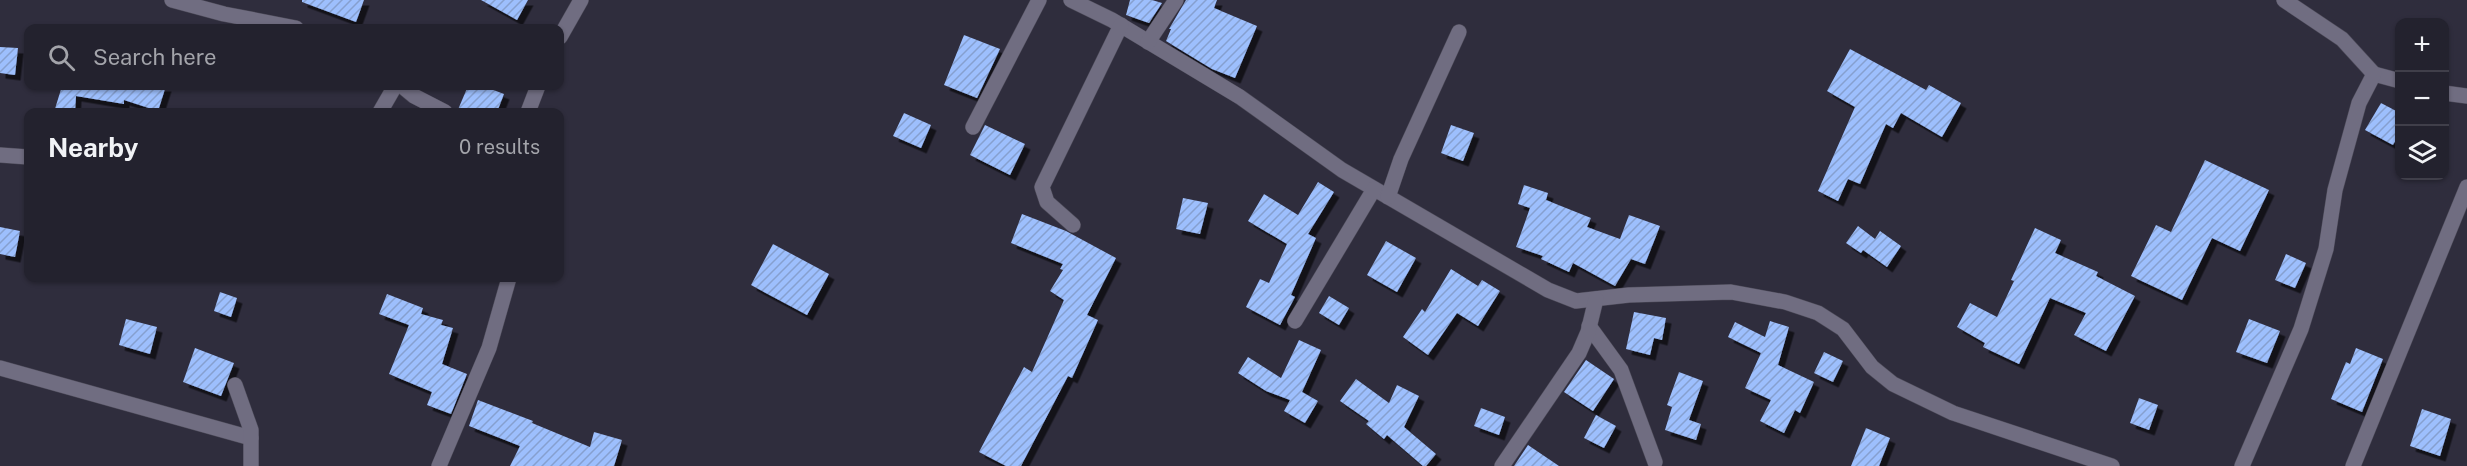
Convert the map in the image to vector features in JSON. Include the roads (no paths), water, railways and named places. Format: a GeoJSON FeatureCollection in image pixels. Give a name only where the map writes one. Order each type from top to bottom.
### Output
{"type":"FeatureCollection","features":[{"type":"Feature","properties":{"kind":"street"},"geometry":{"type":"LineString","coordinates":[[173,0],[224,14],[275,24]]}},
{"type":"Feature","properties":{"kind":"street"},"geometry":{"type":"LineString","coordinates":[[564,30],[581,0]]}},
{"type":"Feature","properties":{"kind":"street"},"geometry":{"type":"LineString","coordinates":[[973,127],[1039,0]]}},
{"type":"Feature","properties":{"kind":"street"},"geometry":{"type":"LineString","coordinates":[[1071,0],[1121,26],[1240,97],[1342,170],[1548,290],[1576,301],[1629,295],[1731,292],[1785,302],[1818,313],[1843,329],[1872,367],[1893,384],[1953,413],[2112,466]]}},
{"type":"Feature","properties":{"kind":"street"},"geometry":{"type":"LineString","coordinates":[[1148,42],[1176,0]]}},
{"type":"Feature","properties":{"kind":"street"},"geometry":{"type":"LineString","coordinates":[[2284,0],[2342,39],[2374,74],[2395,80]]}},
{"type":"Feature","properties":{"kind":"street"},"geometry":{"type":"LineString","coordinates":[[1072,225],[1047,202],[1042,187],[1121,26]]}},
{"type":"Feature","properties":{"kind":"street"},"geometry":{"type":"LineString","coordinates":[[1388,197],[1401,159],[1459,32]]}},
{"type":"Feature","properties":{"kind":"street"},"geometry":{"type":"LineString","coordinates":[[2242,466],[2301,329],[2326,249],[2335,190],[2359,104],[2374,74]]}},
{"type":"Feature","properties":{"kind":"street"},"geometry":{"type":"LineString","coordinates":[[382,108],[393,90]]}},
{"type":"Feature","properties":{"kind":"street"},"geometry":{"type":"LineString","coordinates":[[407,90],[437,108]]}},
{"type":"Feature","properties":{"kind":"street"},"geometry":{"type":"LineString","coordinates":[[530,108],[536,90]]}},
{"type":"Feature","properties":{"kind":"street"},"geometry":{"type":"LineString","coordinates":[[2449,94],[2467,96]]}},
{"type":"Feature","properties":{"kind":"street"},"geometry":{"type":"LineString","coordinates":[[0,155],[24,157]]}},
{"type":"Feature","properties":{"kind":"street"},"geometry":{"type":"LineString","coordinates":[[2353,466],[2467,187]]}},
{"type":"Feature","properties":{"kind":"street"},"geometry":{"type":"LineString","coordinates":[[1295,321],[1374,189]]}},
{"type":"Feature","properties":{"kind":"street"},"geometry":{"type":"LineString","coordinates":[[439,466],[489,348],[508,282]]}},
{"type":"Feature","properties":{"kind":"street"},"geometry":{"type":"LineString","coordinates":[[1502,466],[1579,353],[1596,299]]}},
{"type":"Feature","properties":{"kind":"street"},"geometry":{"type":"LineString","coordinates":[[1589,326],[1621,370],[1655,462]]}},
{"type":"Feature","properties":{"kind":"street"},"geometry":{"type":"LineString","coordinates":[[0,368],[251,438]]}},
{"type":"Feature","properties":{"kind":"street"},"geometry":{"type":"LineString","coordinates":[[235,385],[251,430],[251,466]]}}]}
